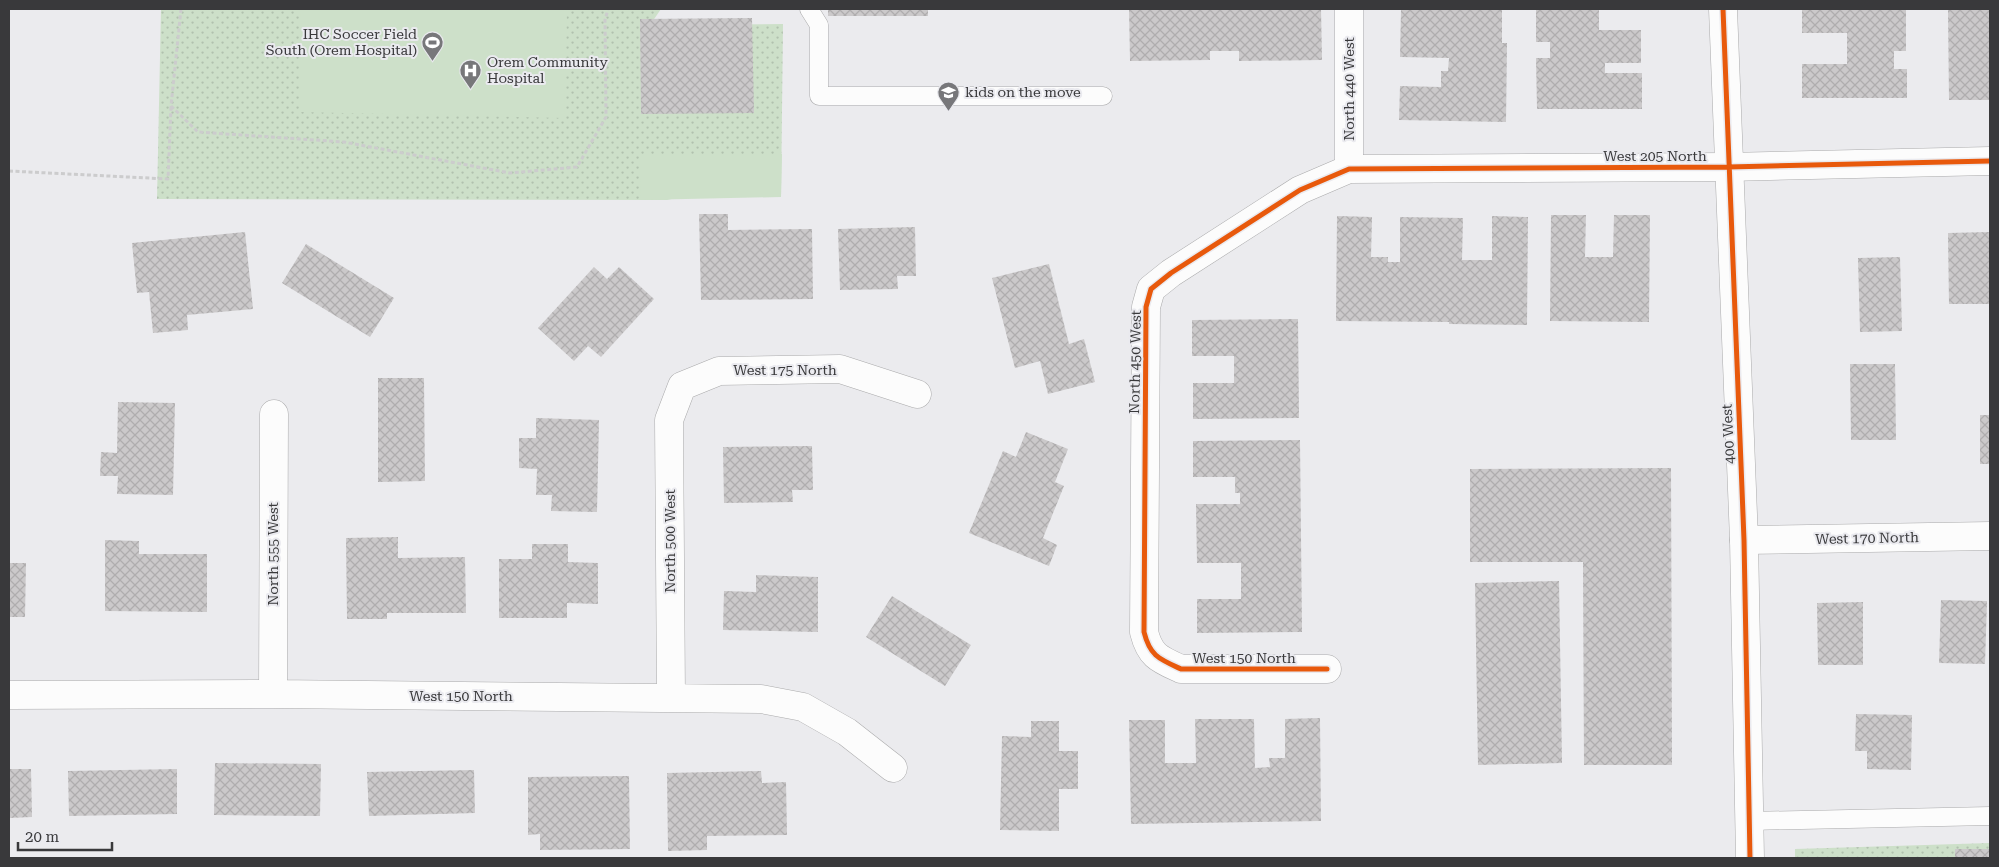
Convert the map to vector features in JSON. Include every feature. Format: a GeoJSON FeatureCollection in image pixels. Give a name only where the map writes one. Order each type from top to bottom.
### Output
{"type":"FeatureCollection","features":[{"type":"Feature","properties":{"kind":"street","name":"North 440 West"},"geometry":{"type":"LineString","coordinates":[[1349,9],[1349,169]]}},
{"type":"Feature","properties":{"kind":"street","name":"400 West"},"geometry":{"type":"LineString","coordinates":[[1723,9],[1744,540],[1750,858]]}},
{"type":"Feature","properties":{"kind":"street","name":"West 205 North"},"geometry":{"type":"LineString","coordinates":[[1349,169],[1728,167],[1990,161]]}},
{"type":"Feature","properties":{"kind":"street","name":"North 450 West"},"geometry":{"type":"LineString","coordinates":[[1163,661],[1148,648],[1144,632],[1146,307],[1151,289],[1171,272],[1300,190],[1349,169]]}},
{"type":"Feature","properties":{"kind":"street","name":"West 175 North"},"geometry":{"type":"LineString","coordinates":[[682,386],[719,371],[840,369],[917,394]]}},
{"type":"Feature","properties":{"kind":"street","name":"North 500 West"},"geometry":{"type":"LineString","coordinates":[[671,697],[669,420],[682,386]]}},
{"type":"Feature","properties":{"kind":"street","name":"North 555 West"},"geometry":{"type":"LineString","coordinates":[[273,694],[274,414]]}},
{"type":"Feature","properties":{"kind":"street","name":"West 170 North"},"geometry":{"type":"LineString","coordinates":[[1744,540],[1990,536]]}},
{"type":"Feature","properties":{"kind":"street","name":"West 150 North"},"geometry":{"type":"LineString","coordinates":[[1163,661],[1181,669],[1327,669]]}},
{"type":"Feature","properties":{"kind":"street","name":"West 150 North"},"geometry":{"type":"LineString","coordinates":[[9,695],[273,694],[671,697],[761,700],[803,707],[847,732],[893,768]]}},
{"type":"Feature","properties":{"kind":"lane"},"geometry":{"type":"LineString","coordinates":[[809,9],[819,25],[819,96],[1103,96]]}},
{"type":"Feature","properties":{"kind":"lane"},"geometry":{"type":"LineString","coordinates":[[1749,821],[1990,816]]}},
{"type":"Feature","properties":{"kind":"path"},"geometry":{"type":"LineString","coordinates":[[9,171],[168,179],[171,106],[181,9]]}},
{"type":"Feature","properties":{"kind":"path"},"geometry":{"type":"LineString","coordinates":[[171,106],[198,132],[344,142],[510,173],[577,167],[606,117],[605,20],[608,9]]}},
{"type":"Feature","properties":{"kind":"green space","name":"Orem Community Hospital"},"geometry":{"type":"Polygon","coordinates":[[[161,9],[661,9],[650,25],[783,24],[781,197],[681,197],[667,200],[157,199],[161,9]]]}},
{"type":"Feature","properties":{"kind":"green space","name":"IHC Soccer Field South (Orem Hospital)"},"geometry":{"type":"Polygon","coordinates":[[[301,9],[567,9],[564,118],[299,112],[301,9]]]}},
{"type":"Feature","properties":{"kind":"green space"},"geometry":{"type":"Polygon","coordinates":[[[639,154],[782,154],[781,197],[641,200],[639,154]]]}},
{"type":"Feature","properties":{"kind":"green space"},"geometry":{"type":"Polygon","coordinates":[[[1990,843],[1990,858],[1795,858],[1795,849],[1990,843]]]}},
{"type":"Feature","properties":{"kind":"building"},"geometry":{"type":"Polygon","coordinates":[[[828,9],[928,9],[928,16],[828,16],[828,9]]]}},
{"type":"Feature","properties":{"kind":"building"},"geometry":{"type":"Polygon","coordinates":[[[1129,9],[1321,9],[1322,60],[1239,61],[1239,51],[1210,51],[1210,60],[1130,61],[1129,9]]]}},
{"type":"Feature","properties":{"kind":"building"},"geometry":{"type":"Polygon","coordinates":[[[1401,9],[1502,9],[1502,43],[1507,43],[1506,122],[1399,120],[1400,86],[1441,87],[1441,71],[1448,71],[1449,58],[1400,57],[1401,9]]]}},
{"type":"Feature","properties":{"kind":"building"},"geometry":{"type":"Polygon","coordinates":[[[1536,9],[1599,9],[1599,30],[1641,30],[1641,63],[1605,63],[1605,73],[1642,73],[1642,109],[1537,109],[1536,58],[1550,58],[1550,42],[1536,42],[1536,9]]]}},
{"type":"Feature","properties":{"kind":"building"},"geometry":{"type":"Polygon","coordinates":[[[1802,9],[1906,9],[1906,51],[1894,51],[1894,69],[1907,69],[1907,98],[1802,98],[1802,64],[1847,64],[1847,33],[1802,33],[1802,9]]]}},
{"type":"Feature","properties":{"kind":"building"},"geometry":{"type":"Polygon","coordinates":[[[1948,9],[1990,9],[1990,100],[1949,100],[1948,9]]]}},
{"type":"Feature","properties":{"kind":"building"},"geometry":{"type":"Polygon","coordinates":[[[752,18],[754,113],[641,114],[640,19],[752,18]]]}},
{"type":"Feature","properties":{"kind":"building"},"geometry":{"type":"Polygon","coordinates":[[[699,214],[728,214],[728,230],[812,229],[813,299],[701,300],[699,214]]]}},
{"type":"Feature","properties":{"kind":"building"},"geometry":{"type":"Polygon","coordinates":[[[1551,215],[1586,215],[1585,257],[1613,257],[1614,215],[1650,215],[1649,322],[1550,321],[1551,215]]]}},
{"type":"Feature","properties":{"kind":"building"},"geometry":{"type":"Polygon","coordinates":[[[1337,216],[1372,217],[1371,257],[1388,257],[1388,262],[1400,262],[1400,217],[1463,218],[1462,260],[1492,260],[1492,216],[1528,217],[1527,325],[1336,321],[1337,216]]]}},
{"type":"Feature","properties":{"kind":"building"},"geometry":{"type":"Polygon","coordinates":[[[915,227],[916,276],[897,276],[898,289],[840,290],[838,229],[915,227]]]}},
{"type":"Feature","properties":{"kind":"building"},"geometry":{"type":"Polygon","coordinates":[[[245,232],[253,309],[187,315],[188,330],[153,333],[149,292],[137,293],[132,243],[245,232]]]}},
{"type":"Feature","properties":{"kind":"building"},"geometry":{"type":"Polygon","coordinates":[[[1990,232],[1990,304],[1949,304],[1948,233],[1990,232]]]}},
{"type":"Feature","properties":{"kind":"building"},"geometry":{"type":"Polygon","coordinates":[[[306,244],[394,298],[370,337],[282,283],[306,244]]]}},
{"type":"Feature","properties":{"kind":"building"},"geometry":{"type":"Polygon","coordinates":[[[1900,257],[1902,331],[1860,332],[1858,258],[1900,257]]]}},
{"type":"Feature","properties":{"kind":"building"},"geometry":{"type":"Polygon","coordinates":[[[1049,264],[1069,344],[1084,339],[1095,382],[1048,394],[1040,361],[1015,368],[992,278],[1049,264]]]}},
{"type":"Feature","properties":{"kind":"building"},"geometry":{"type":"Polygon","coordinates":[[[594,267],[607,279],[619,267],[654,299],[601,357],[588,346],[574,361],[538,328],[594,267]]]}},
{"type":"Feature","properties":{"kind":"building"},"geometry":{"type":"Polygon","coordinates":[[[1298,319],[1299,418],[1193,419],[1193,383],[1234,383],[1234,356],[1192,356],[1192,320],[1298,319]]]}},
{"type":"Feature","properties":{"kind":"building"},"geometry":{"type":"Polygon","coordinates":[[[1850,364],[1895,364],[1896,440],[1851,440],[1850,364]]]}},
{"type":"Feature","properties":{"kind":"building"},"geometry":{"type":"Polygon","coordinates":[[[378,378],[424,378],[425,481],[378,482],[378,378]]]}},
{"type":"Feature","properties":{"kind":"building"},"geometry":{"type":"Polygon","coordinates":[[[118,402],[175,403],[173,495],[117,494],[118,476],[100,476],[101,452],[117,453],[118,402]]]}},
{"type":"Feature","properties":{"kind":"building"},"geometry":{"type":"Polygon","coordinates":[[[1980,415],[1990,415],[1990,464],[1980,464],[1980,415]]]}},
{"type":"Feature","properties":{"kind":"building"},"geometry":{"type":"Polygon","coordinates":[[[536,418],[599,420],[597,512],[551,511],[552,495],[536,495],[537,469],[519,468],[519,438],[536,438],[536,418]]]}},
{"type":"Feature","properties":{"kind":"building"},"geometry":{"type":"Polygon","coordinates":[[[1026,432],[1068,449],[1055,482],[1064,486],[1043,538],[1057,545],[1049,566],[969,533],[1003,451],[1016,457],[1026,432]]]}},
{"type":"Feature","properties":{"kind":"building"},"geometry":{"type":"Polygon","coordinates":[[[1300,440],[1302,632],[1197,633],[1197,599],[1241,599],[1241,563],[1197,563],[1196,504],[1240,504],[1240,493],[1235,493],[1235,477],[1193,477],[1193,441],[1300,440]]]}},
{"type":"Feature","properties":{"kind":"building"},"geometry":{"type":"Polygon","coordinates":[[[812,446],[813,490],[792,490],[793,502],[724,503],[723,447],[812,446]]]}},
{"type":"Feature","properties":{"kind":"building"},"geometry":{"type":"Polygon","coordinates":[[[1671,468],[1672,765],[1584,765],[1583,562],[1470,562],[1470,469],[1671,468]]]}},
{"type":"Feature","properties":{"kind":"building"},"geometry":{"type":"Polygon","coordinates":[[[398,537],[398,558],[465,557],[466,613],[387,613],[387,619],[347,619],[346,538],[398,537]]]}},
{"type":"Feature","properties":{"kind":"building"},"geometry":{"type":"Polygon","coordinates":[[[105,540],[139,541],[139,554],[207,554],[207,612],[105,611],[105,540]]]}},
{"type":"Feature","properties":{"kind":"building"},"geometry":{"type":"Polygon","coordinates":[[[532,544],[568,544],[568,562],[598,563],[598,604],[567,603],[567,618],[499,618],[499,559],[532,559],[532,544]]]}},
{"type":"Feature","properties":{"kind":"building"},"geometry":{"type":"Polygon","coordinates":[[[9,563],[26,563],[25,617],[9,617],[9,563]]]}},
{"type":"Feature","properties":{"kind":"building"},"geometry":{"type":"Polygon","coordinates":[[[756,575],[818,577],[818,632],[723,630],[724,591],[756,592],[756,575]]]}},
{"type":"Feature","properties":{"kind":"building"},"geometry":{"type":"Polygon","coordinates":[[[1559,581],[1562,763],[1478,765],[1475,583],[1559,581]]]}},
{"type":"Feature","properties":{"kind":"building"},"geometry":{"type":"Polygon","coordinates":[[[892,596],[971,645],[945,686],[866,637],[892,596]]]}},
{"type":"Feature","properties":{"kind":"building"},"geometry":{"type":"Polygon","coordinates":[[[1941,600],[1987,601],[1985,664],[1939,663],[1941,600]]]}},
{"type":"Feature","properties":{"kind":"building"},"geometry":{"type":"Polygon","coordinates":[[[1863,602],[1863,665],[1818,665],[1817,603],[1863,602]]]}},
{"type":"Feature","properties":{"kind":"building"},"geometry":{"type":"Polygon","coordinates":[[[1856,714],[1912,715],[1911,770],[1867,769],[1867,751],[1855,751],[1856,714]]]}},
{"type":"Feature","properties":{"kind":"building"},"geometry":{"type":"Polygon","coordinates":[[[1320,718],[1321,821],[1131,824],[1129,720],[1165,720],[1165,763],[1196,763],[1195,719],[1254,719],[1255,768],[1270,767],[1269,758],[1285,758],[1285,719],[1320,718]]]}},
{"type":"Feature","properties":{"kind":"building"},"geometry":{"type":"Polygon","coordinates":[[[1031,721],[1059,721],[1059,751],[1078,751],[1078,789],[1059,789],[1059,831],[1000,830],[1002,736],[1031,737],[1031,721]]]}},
{"type":"Feature","properties":{"kind":"building"},"geometry":{"type":"Polygon","coordinates":[[[215,763],[321,764],[320,816],[214,815],[215,763]]]}},
{"type":"Feature","properties":{"kind":"building"},"geometry":{"type":"Polygon","coordinates":[[[9,769],[31,769],[32,817],[9,818],[9,769]]]}},
{"type":"Feature","properties":{"kind":"building"},"geometry":{"type":"Polygon","coordinates":[[[177,769],[177,814],[69,816],[68,771],[177,769]]]}},
{"type":"Feature","properties":{"kind":"building"},"geometry":{"type":"Polygon","coordinates":[[[474,770],[475,813],[369,816],[367,772],[474,770]]]}},
{"type":"Feature","properties":{"kind":"building"},"geometry":{"type":"Polygon","coordinates":[[[761,771],[762,783],[786,782],[787,835],[707,836],[707,850],[668,851],[667,773],[761,771]]]}},
{"type":"Feature","properties":{"kind":"building"},"geometry":{"type":"Polygon","coordinates":[[[629,776],[630,849],[540,850],[540,834],[528,835],[528,777],[629,776]]]}},
{"type":"Feature","properties":{"kind":"building"},"geometry":{"type":"Polygon","coordinates":[[[1955,849],[1990,849],[1990,858],[1955,858],[1955,849]]]}},
{"type":"Feature","properties":{"kind":"cycle path"},"geometry":{"type":"LineString","coordinates":[[1723,9],[1744,540],[1750,858]]}},
{"type":"Feature","properties":{"kind":"cycle path"},"geometry":{"type":"LineString","coordinates":[[1327,669],[1181,669],[1156,656],[1146,640],[1144,632],[1146,307],[1151,289],[1171,273],[1300,190],[1349,169],[1728,167],[1990,161]]}},
{"type":"Feature","properties":{"kind":"place","name":"IHC Soccer Field South (Orem Hospital)"},"geometry":{"type":"Point","coordinates":[433,61]}},
{"type":"Feature","properties":{"kind":"place","name":"Orem Community Hospital"},"geometry":{"type":"Point","coordinates":[471,89]}},
{"type":"Feature","properties":{"kind":"place","name":"kids on the move"},"geometry":{"type":"Point","coordinates":[949,111]}}]}
